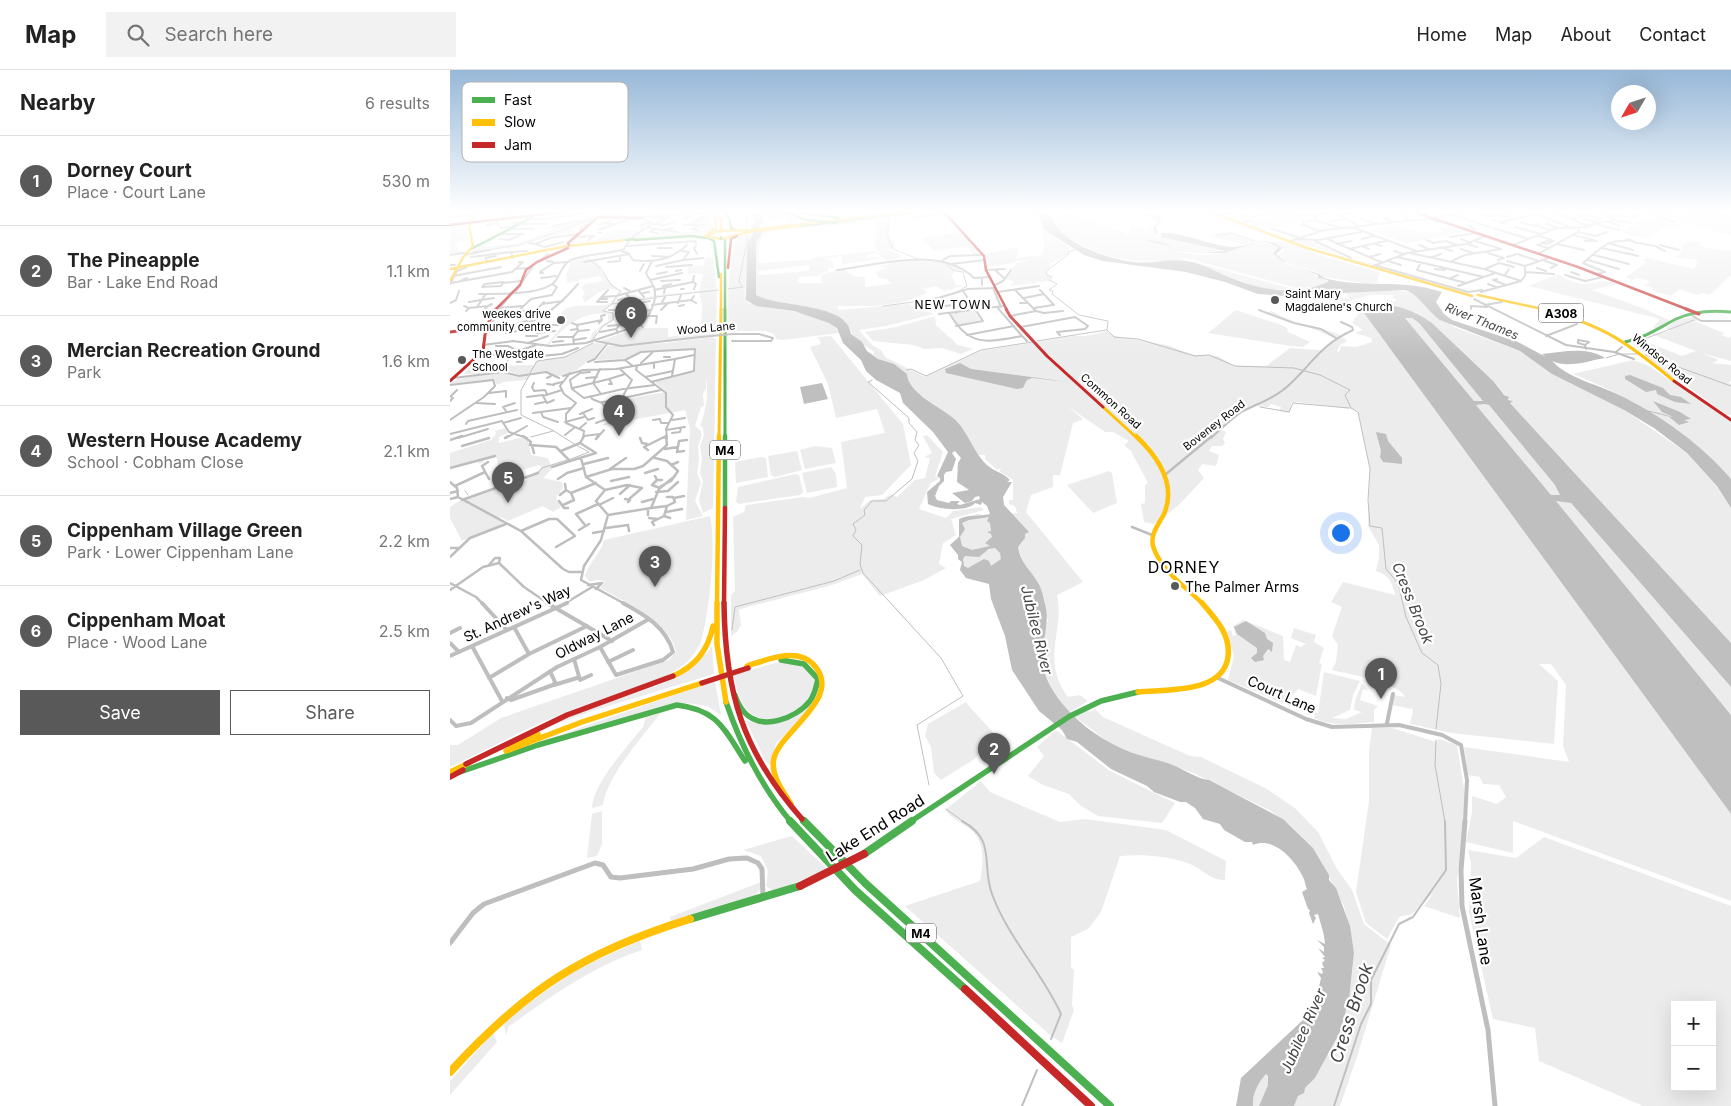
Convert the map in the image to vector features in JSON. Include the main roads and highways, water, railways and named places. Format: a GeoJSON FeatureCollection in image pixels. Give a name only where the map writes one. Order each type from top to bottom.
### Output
{"type":"FeatureCollection","features":[{"type":"Feature","properties":{"kind":"main road"},"geometry":{"type":"LineString","coordinates":[[469,267],[492,260]]}},
{"type":"Feature","properties":{"kind":"main road"},"geometry":{"type":"LineString","coordinates":[[459,264],[469,267],[493,260]]}},
{"type":"Feature","properties":{"kind":"main road"},"geometry":{"type":"LineString","coordinates":[[452,380],[479,357],[492,313],[514,292],[530,266],[540,260]]}},
{"type":"Feature","properties":{"kind":"main road","name":"M4"},"geometry":{"type":"LineString","coordinates":[[718,260],[723,284]]}},
{"type":"Feature","properties":{"kind":"main road","name":"M4"},"geometry":{"type":"LineString","coordinates":[[723,260],[724,633],[729,685],[750,746],[775,788],[801,821],[847,866],[1110,1106]]}},
{"type":"Feature","properties":{"kind":"main road","name":"M4"},"geometry":{"type":"LineString","coordinates":[[727,260],[723,284],[717,656],[723,695],[732,727],[753,770]]}},
{"type":"Feature","properties":{"kind":"main road","name":"Common Road"},"geometry":{"type":"LineString","coordinates":[[985,260],[986,270],[997,288],[1002,306],[1021,332],[1141,442],[1167,471],[1168,505],[1152,535],[1153,547],[1160,562],[1218,620],[1225,632],[1230,656],[1228,665],[1218,678]]}},
{"type":"Feature","properties":{"kind":"main road","name":"Windsor Road"},"geometry":{"type":"LineString","coordinates":[[1356,260],[1461,292],[1564,314],[1600,327],[1626,342],[1683,388],[1731,420]]}},
{"type":"Feature","properties":{"kind":"main road"},"geometry":{"type":"LineString","coordinates":[[1555,260],[1600,275],[1696,315]]}},
{"type":"Feature","properties":{"kind":"main road"},"geometry":{"type":"LineString","coordinates":[[1626,342],[1664,328],[1674,320],[1716,310],[1731,312]]}},
{"type":"Feature","properties":{"kind":"main road"},"geometry":{"type":"LineString","coordinates":[[451,333],[488,328]]}},
{"type":"Feature","properties":{"kind":"main road","name":"M4"},"geometry":{"type":"LineString","coordinates":[[450,772],[558,718],[666,680],[685,670],[701,658],[709,646],[717,602]]}},
{"type":"Feature","properties":{"kind":"main road","name":"M4"},"geometry":{"type":"LineString","coordinates":[[450,777],[556,731],[781,656],[795,656],[812,662],[821,675],[822,686],[817,704],[783,739],[774,759],[776,777],[801,821]]}},
{"type":"Feature","properties":{"kind":"main road","name":"M4"},"geometry":{"type":"LineString","coordinates":[[729,685],[746,714],[763,721],[778,720],[796,713],[809,703],[817,690],[818,683],[815,672],[799,662],[779,660],[748,667]]}},
{"type":"Feature","properties":{"kind":"main road","name":"Lake End Road"},"geometry":{"type":"LineString","coordinates":[[450,1072],[484,1034],[513,1007],[573,966],[595,954],[654,930],[763,900],[800,886],[864,854],[988,768],[1074,712],[1103,699],[1163,687],[1197,686],[1218,678]]}},
{"type":"Feature","properties":{"kind":"main road","name":"M4"},"geometry":{"type":"LineString","coordinates":[[466,764],[564,724],[702,682]]}},
{"type":"Feature","properties":{"kind":"main road","name":"M4"},"geometry":{"type":"LineString","coordinates":[[460,772],[526,748],[643,713],[687,705],[702,708],[716,716],[735,749],[753,770],[783,814],[813,848],[1090,1106]]}},
{"type":"Feature","properties":{"kind":"water","name":"Jubilee River"},"geometry":{"type":"Polygon","coordinates":[[[747,260],[756,260],[756,295],[780,302],[811,307],[838,316],[847,324],[851,334],[862,342],[867,351],[878,359],[894,364],[907,374],[909,381],[918,393],[958,423],[987,465],[1010,480],[1007,482],[1012,482],[1003,497],[1004,505],[1029,532],[1025,534],[1025,538],[1018,547],[1019,553],[1039,585],[1047,614],[1043,650],[1044,669],[1054,692],[1074,716],[1098,736],[1112,744],[1139,755],[1171,764],[1197,777],[1209,780],[1283,819],[1313,848],[1329,875],[1329,880],[1336,888],[1350,926],[1354,953],[1349,1000],[1340,1032],[1315,1078],[1305,1088],[1304,1093],[1298,1096],[1294,1106],[1259,1106],[1268,1085],[1268,1076],[1266,1074],[1256,1089],[1253,1097],[1253,1106],[1236,1106],[1241,1078],[1304,1019],[1317,996],[1321,978],[1317,972],[1322,974],[1321,968],[1324,968],[1322,963],[1325,960],[1322,958],[1325,957],[1318,948],[1324,952],[1324,947],[1317,940],[1325,944],[1325,940],[1318,914],[1314,915],[1316,918],[1313,924],[1309,913],[1310,910],[1302,892],[1307,889],[1304,878],[1295,864],[1283,851],[1276,847],[1269,844],[1253,845],[1252,842],[1245,842],[1224,830],[1220,824],[1203,819],[1195,808],[1186,802],[1180,802],[1154,792],[1147,786],[1111,769],[1077,742],[1067,739],[1062,730],[1039,711],[1012,670],[1005,636],[991,599],[989,584],[966,578],[960,570],[962,562],[958,559],[958,555],[950,545],[959,537],[959,519],[990,514],[987,506],[982,502],[981,505],[975,503],[966,508],[953,509],[939,508],[928,504],[927,492],[940,481],[940,478],[937,476],[948,452],[933,432],[903,403],[900,393],[876,380],[866,371],[861,360],[843,343],[837,328],[829,323],[794,311],[756,306],[746,300],[747,260]],[[955,451],[952,453],[956,459],[952,471],[946,472],[944,475],[944,481],[939,486],[935,496],[937,500],[949,503],[951,501],[960,501],[957,504],[960,505],[980,499],[979,496],[975,497],[972,501],[965,503],[952,493],[969,490],[957,482],[958,463],[961,458],[955,451]],[[989,517],[962,523],[965,529],[960,537],[962,546],[972,550],[990,546],[985,543],[992,537],[987,532],[991,531],[990,523],[987,521],[989,517]],[[995,548],[989,549],[979,557],[965,556],[963,559],[964,566],[968,568],[984,559],[989,561],[991,566],[1001,559],[1000,553],[995,548]]]}},
{"type":"Feature","properties":{"kind":"water"},"geometry":{"type":"Polygon","coordinates":[[[1101,260],[1140,262],[1182,260],[1204,266],[1235,280],[1275,290],[1302,289],[1328,282],[1328,280],[1318,278],[1318,275],[1290,265],[1319,274],[1324,278],[1339,281],[1412,285],[1442,292],[1436,302],[1444,314],[1452,320],[1518,342],[1546,357],[1542,354],[1582,351],[1598,354],[1605,358],[1573,364],[1552,361],[1566,372],[1633,402],[1664,420],[1693,442],[1731,479],[1731,508],[1717,486],[1687,453],[1654,428],[1624,410],[1552,374],[1520,351],[1440,320],[1418,298],[1408,291],[1283,296],[1258,294],[1225,282],[1186,272],[1101,260]]]}},
{"type":"Feature","properties":{"kind":"water"},"geometry":{"type":"Polygon","coordinates":[[[1366,304],[1392,305],[1409,310],[1432,323],[1493,381],[1504,395],[1509,397],[1508,400],[1513,401],[1510,403],[1731,643],[1731,687],[1571,503],[1556,501],[1731,715],[1731,814],[1364,313],[1357,309],[1366,304]],[[1405,318],[1474,401],[1483,401],[1419,323],[1412,318],[1405,318]],[[1476,405],[1551,495],[1560,495],[1555,485],[1489,405],[1476,405]]]}},
{"type":"Feature","properties":{"kind":"water"},"geometry":{"type":"Polygon","coordinates":[[[960,363],[971,369],[1069,382],[1032,378],[1027,380],[1023,388],[1017,389],[946,373],[945,369],[960,363]]]}},
{"type":"Feature","properties":{"kind":"water"},"geometry":{"type":"Polygon","coordinates":[[[1630,375],[1663,388],[1670,395],[1681,397],[1691,404],[1675,402],[1657,394],[1656,390],[1646,392],[1625,379],[1625,376],[1630,375]]]}},
{"type":"Feature","properties":{"kind":"water"},"geometry":{"type":"Polygon","coordinates":[[[822,383],[828,399],[804,404],[800,387],[822,383]]]}},
{"type":"Feature","properties":{"kind":"water"},"geometry":{"type":"Polygon","coordinates":[[[1653,401],[1680,412],[1691,419],[1684,420],[1689,422],[1679,425],[1668,416],[1673,417],[1662,412],[1653,401]]]}},
{"type":"Feature","properties":{"kind":"water"},"geometry":{"type":"Polygon","coordinates":[[[1376,432],[1386,434],[1388,441],[1402,458],[1402,464],[1383,462],[1380,457],[1381,451],[1376,432]]]}},
{"type":"Feature","properties":{"kind":"water"},"geometry":{"type":"Polygon","coordinates":[[[1246,621],[1265,633],[1267,639],[1273,643],[1272,652],[1268,649],[1263,656],[1264,660],[1255,662],[1251,658],[1257,653],[1257,648],[1237,634],[1234,627],[1246,621]]]}},
{"type":"Feature","properties":{"kind":"waterway"},"geometry":{"type":"LineString","coordinates":[[591,260],[602,270],[611,285],[621,291],[619,294]]}},
{"type":"Feature","properties":{"kind":"waterway"},"geometry":{"type":"LineString","coordinates":[[728,289],[743,287],[739,282],[743,260]]}},
{"type":"Feature","properties":{"kind":"waterway","name":"Cress Brook"},"geometry":{"type":"LineString","coordinates":[[1060,260],[1046,271],[1047,275],[1052,277],[1049,280],[1057,284],[1049,290],[1053,291],[1052,294],[1079,315],[1108,321],[1107,330],[1114,337],[1138,339],[1195,356],[1209,355],[1235,366],[1294,368],[1320,375],[1350,390],[1345,395],[1351,408],[1358,412],[1370,469],[1368,500],[1370,526],[1382,528],[1386,569],[1398,583],[1406,617],[1422,653],[1438,665],[1441,684],[1436,729]]}},
{"type":"Feature","properties":{"kind":"waterway"},"geometry":{"type":"LineString","coordinates":[[948,263],[948,266],[955,271]]}},
{"type":"Feature","properties":{"kind":"waterway"},"geometry":{"type":"LineString","coordinates":[[957,271],[963,272],[967,286],[957,292]]}},
{"type":"Feature","properties":{"kind":"waterway"},"geometry":{"type":"LineString","coordinates":[[656,297],[718,290]]}},
{"type":"Feature","properties":{"kind":"waterway"},"geometry":{"type":"LineString","coordinates":[[612,304],[616,297]]}},
{"type":"Feature","properties":{"kind":"waterway"},"geometry":{"type":"LineString","coordinates":[[923,301],[938,297]]}},
{"type":"Feature","properties":{"kind":"waterway"},"geometry":{"type":"LineString","coordinates":[[612,304],[653,298]]}},
{"type":"Feature","properties":{"kind":"waterway"},"geometry":{"type":"LineString","coordinates":[[883,306],[914,302]]}},
{"type":"Feature","properties":{"kind":"waterway"},"geometry":{"type":"LineString","coordinates":[[593,339],[603,326],[613,320],[613,313],[603,311],[612,304]]}},
{"type":"Feature","properties":{"kind":"waterway"},"geometry":{"type":"LineString","coordinates":[[1634,343],[1694,320]]}},
{"type":"Feature","properties":{"kind":"waterway"},"geometry":{"type":"LineString","coordinates":[[1037,341],[1106,330]]}},
{"type":"Feature","properties":{"kind":"waterway"},"geometry":{"type":"LineString","coordinates":[[907,370],[911,369],[926,376],[981,350],[1032,342]]}},
{"type":"Feature","properties":{"kind":"waterway"},"geometry":{"type":"LineString","coordinates":[[530,373],[537,361],[565,357],[593,343]]}},
{"type":"Feature","properties":{"kind":"waterway"},"geometry":{"type":"LineString","coordinates":[[1606,358],[1619,354]]}},
{"type":"Feature","properties":{"kind":"waterway"},"geometry":{"type":"LineString","coordinates":[[1622,354],[1640,354]]}},
{"type":"Feature","properties":{"kind":"waterway"},"geometry":{"type":"LineString","coordinates":[[1645,355],[1731,386]]}},
{"type":"Feature","properties":{"kind":"waterway"},"geometry":{"type":"LineString","coordinates":[[529,376],[521,390],[521,415],[554,431],[574,444]]}},
{"type":"Feature","properties":{"kind":"waterway"},"geometry":{"type":"LineString","coordinates":[[872,380],[868,382],[909,418],[909,423],[917,432],[915,440],[919,445],[914,453],[918,461],[912,479],[886,501],[872,501],[864,510],[865,515],[853,524],[856,530],[853,536],[862,545],[860,564],[863,573],[941,658],[963,696],[917,725],[929,785]]}},
{"type":"Feature","properties":{"kind":"waterway"},"geometry":{"type":"LineString","coordinates":[[1260,407],[1289,412],[1293,403],[1349,408]]}},
{"type":"Feature","properties":{"kind":"waterway"},"geometry":{"type":"LineString","coordinates":[[1649,411],[1668,416]]}},
{"type":"Feature","properties":{"kind":"waterway"},"geometry":{"type":"LineString","coordinates":[[531,437],[553,431]]}},
{"type":"Feature","properties":{"kind":"waterway"},"geometry":{"type":"LineString","coordinates":[[571,459],[589,452],[576,445]]}},
{"type":"Feature","properties":{"kind":"waterway"},"geometry":{"type":"LineString","coordinates":[[538,473],[542,468],[567,460]]}},
{"type":"Feature","properties":{"kind":"waterway"},"geometry":{"type":"LineString","coordinates":[[465,491],[468,495]]}},
{"type":"Feature","properties":{"kind":"waterway"},"geometry":{"type":"LineString","coordinates":[[732,630],[735,607],[834,581],[860,570]]}},
{"type":"Feature","properties":{"kind":"waterway","name":"Cress Brook"},"geometry":{"type":"LineString","coordinates":[[1436,740],[1435,765],[1445,822]]}},
{"type":"Feature","properties":{"kind":"waterway"},"geometry":{"type":"LineString","coordinates":[[946,809],[964,822]]}},
{"type":"Feature","properties":{"kind":"waterway"},"geometry":{"type":"LineString","coordinates":[[962,821],[973,828],[980,836],[986,853],[989,883],[999,910],[1061,1014],[1051,1039]]}},
{"type":"Feature","properties":{"kind":"waterway","name":"Cress Brook"},"geometry":{"type":"LineString","coordinates":[[1334,1106],[1361,1024],[1371,1004],[1371,980],[1399,924],[1413,917],[1446,870],[1445,821]]}},
{"type":"Feature","properties":{"kind":"waterway"},"geometry":{"type":"LineString","coordinates":[[1022,1106],[1037,1070]]}},
{"type":"Feature","properties":{"kind":"place","name":"Saint Mary Magdalene's Church"},"geometry":{"type":"Point","coordinates":[1275,300]}},
{"type":"Feature","properties":{"kind":"place","name":"weekes drive community centre"},"geometry":{"type":"Point","coordinates":[561,320]}},
{"type":"Feature","properties":{"kind":"place","name":"Cippenham Moat"},"geometry":{"type":"Point","coordinates":[631,338]}},
{"type":"Feature","properties":{"kind":"place","name":"The Westgate School"},"geometry":{"type":"Point","coordinates":[462,360]}},
{"type":"Feature","properties":{"kind":"place","name":"Western House Academy"},"geometry":{"type":"Point","coordinates":[619,436]}},
{"type":"Feature","properties":{"kind":"place","name":"Cippenham Village Green"},"geometry":{"type":"Point","coordinates":[508,503]}},
{"type":"Feature","properties":{"kind":"place","name":"The Palmer Arms"},"geometry":{"type":"Point","coordinates":[1175,586]}},
{"type":"Feature","properties":{"kind":"place","name":"Mercian Recreation Ground"},"geometry":{"type":"Point","coordinates":[655,587]}},
{"type":"Feature","properties":{"kind":"place","name":"Dorney Court"},"geometry":{"type":"Point","coordinates":[1381,699]}},
{"type":"Feature","properties":{"kind":"place","name":"The Pineapple"},"geometry":{"type":"Point","coordinates":[994,774]}},
{"type":"Feature","properties":{"kind":"district","name":"NEW TOWN"},"geometry":{"type":"Point","coordinates":[953,304]}},
{"type":"Feature","properties":{"kind":"district","name":"DORNEY"},"geometry":{"type":"Point","coordinates":[1184,567]}},
{"type":"Feature","properties":{"kind":"water label","name":"River Thames"},"geometry":{"type":"Point","coordinates":[1482,321]}}]}
